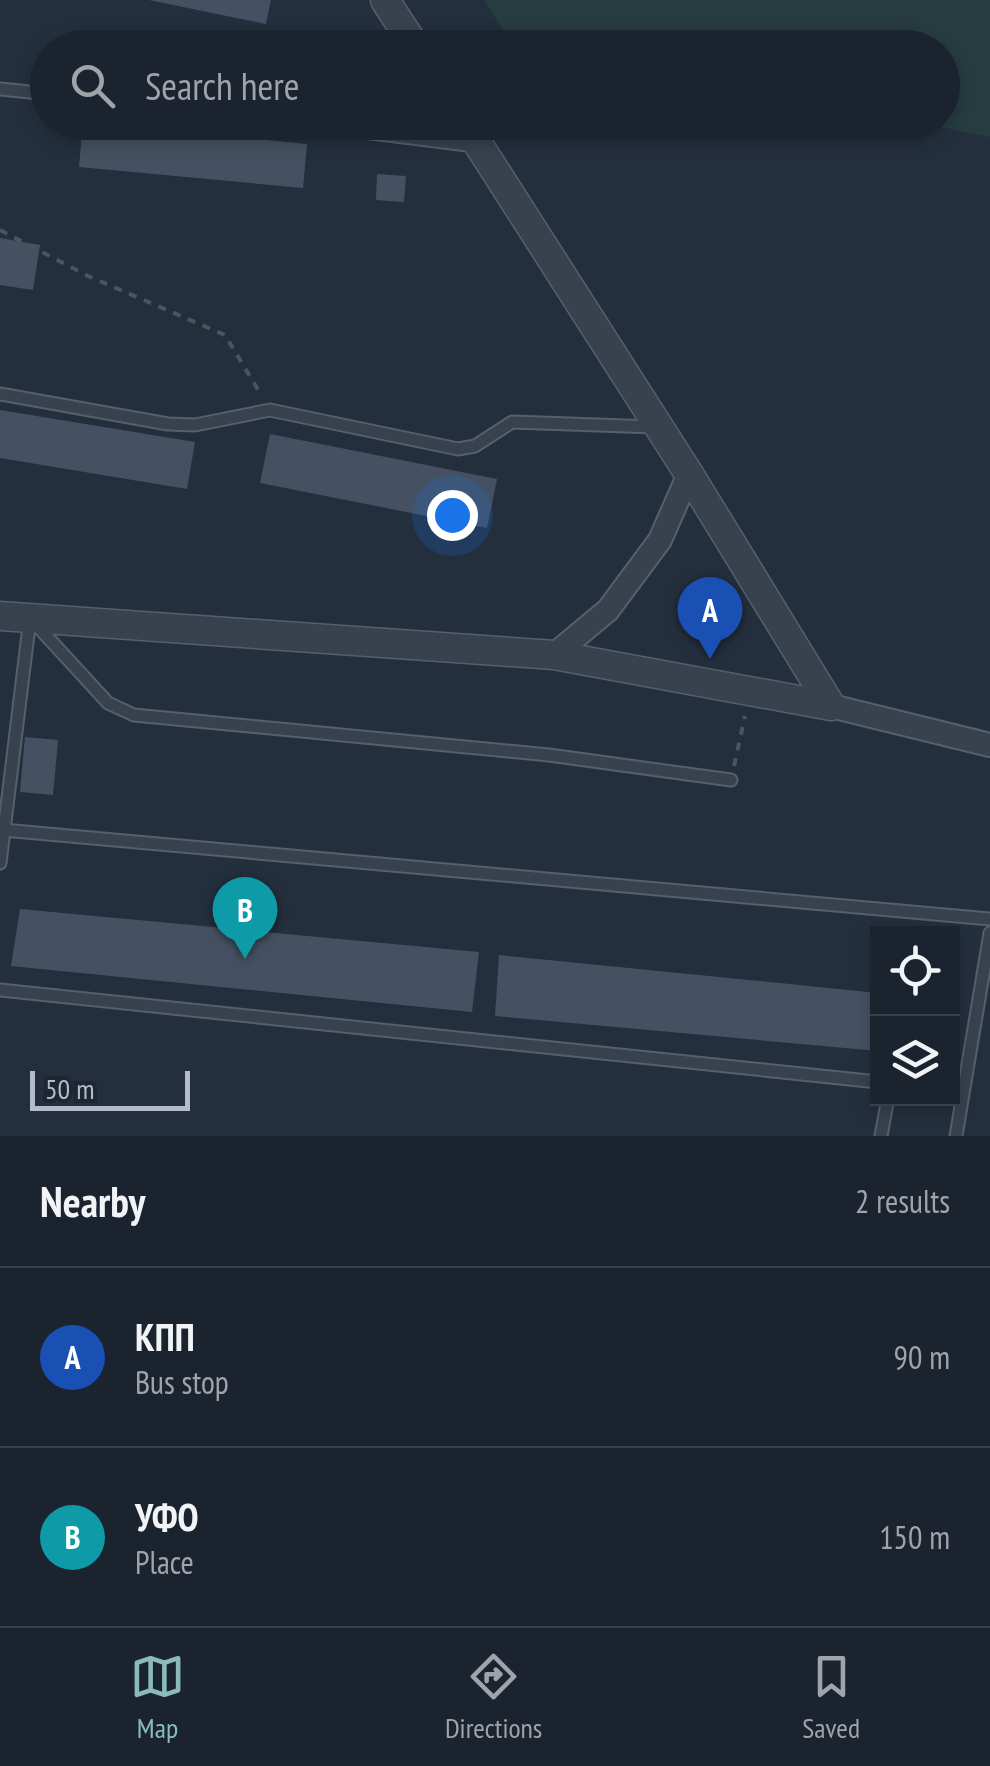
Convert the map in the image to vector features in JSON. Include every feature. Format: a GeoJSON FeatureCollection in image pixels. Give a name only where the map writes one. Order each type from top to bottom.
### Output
{"type":"FeatureCollection","features":[{"type":"Feature","properties":{"kind":"street"},"geometry":{"type":"LineString","coordinates":[[386,0],[405,30]]}},
{"type":"Feature","properties":{"kind":"street"},"geometry":{"type":"LineString","coordinates":[[476,140],[832,706]]}},
{"type":"Feature","properties":{"kind":"street"},"geometry":{"type":"LineString","coordinates":[[554,655],[608,610],[660,540],[689,474]]}},
{"type":"Feature","properties":{"kind":"street"},"geometry":{"type":"LineString","coordinates":[[0,616],[554,655],[832,706],[990,745]]}},
{"type":"Feature","properties":{"kind":"lane"},"geometry":{"type":"LineString","coordinates":[[1,89],[30,92]]}},
{"type":"Feature","properties":{"kind":"lane"},"geometry":{"type":"LineString","coordinates":[[0,394],[195,426],[270,410],[458,449],[475,446],[512,422],[659,428]]}},
{"type":"Feature","properties":{"kind":"lane"},"geometry":{"type":"LineString","coordinates":[[30,618],[108,702],[134,714],[549,754],[731,780]]}},
{"type":"Feature","properties":{"kind":"lane"},"geometry":{"type":"LineString","coordinates":[[0,864],[30,618]]}},
{"type":"Feature","properties":{"kind":"lane"},"geometry":{"type":"LineString","coordinates":[[3,830],[990,919]]}},
{"type":"Feature","properties":{"kind":"lane"},"geometry":{"type":"LineString","coordinates":[[960,1081],[990,933]]}},
{"type":"Feature","properties":{"kind":"lane"},"geometry":{"type":"LineString","coordinates":[[0,990],[870,1081]]}},
{"type":"Feature","properties":{"kind":"lane"},"geometry":{"type":"LineString","coordinates":[[972,1036],[990,1039]]}},
{"type":"Feature","properties":{"kind":"lane"},"geometry":{"type":"LineString","coordinates":[[881,1136],[887,1106]]}},
{"type":"Feature","properties":{"kind":"lane"},"geometry":{"type":"LineString","coordinates":[[956,1136],[957,1106]]}},
{"type":"Feature","properties":{"kind":"path"},"geometry":{"type":"LineString","coordinates":[[0,230],[88,276],[225,336],[270,410]]}},
{"type":"Feature","properties":{"kind":"path"},"geometry":{"type":"LineString","coordinates":[[731,780],[750,691]]}},
{"type":"Feature","properties":{"kind":"green space"},"geometry":{"type":"Polygon","coordinates":[[[484,0],[990,0],[990,137],[960,131],[960,30],[503,30],[484,0]]]}},
{"type":"Feature","properties":{"kind":"building"},"geometry":{"type":"Polygon","coordinates":[[[149,0],[271,0],[266,24],[149,0]]]}},
{"type":"Feature","properties":{"kind":"building"},"geometry":{"type":"Polygon","coordinates":[[[81,140],[266,140],[307,144],[303,188],[79,167],[81,140]]]}},
{"type":"Feature","properties":{"kind":"building"},"geometry":{"type":"Polygon","coordinates":[[[377,174],[406,176],[404,202],[376,200],[377,174]]]}},
{"type":"Feature","properties":{"kind":"building"},"geometry":{"type":"Polygon","coordinates":[[[0,238],[40,245],[33,290],[0,285],[0,238]]]}},
{"type":"Feature","properties":{"kind":"building"},"geometry":{"type":"Polygon","coordinates":[[[0,410],[195,442],[187,489],[0,458],[0,410]]]}},
{"type":"Feature","properties":{"kind":"building"},"geometry":{"type":"Polygon","coordinates":[[[270,434],[497,479],[487,528],[260,483],[270,434]]]}},
{"type":"Feature","properties":{"kind":"building"},"geometry":{"type":"Polygon","coordinates":[[[25,737],[58,740],[53,795],[20,792],[25,737]]]}},
{"type":"Feature","properties":{"kind":"building"},"geometry":{"type":"Polygon","coordinates":[[[20,909],[479,952],[472,1012],[11,966],[20,909]]]}},
{"type":"Feature","properties":{"kind":"building"},"geometry":{"type":"Polygon","coordinates":[[[499,955],[870,992],[870,1050],[495,1016],[499,955]]]}},
{"type":"Feature","properties":{"kind":"place","name":"КПП"},"geometry":{"type":"Point","coordinates":[710,659]}},
{"type":"Feature","properties":{"kind":"place","name":"УФО"},"geometry":{"type":"Point","coordinates":[245,959]}}]}
